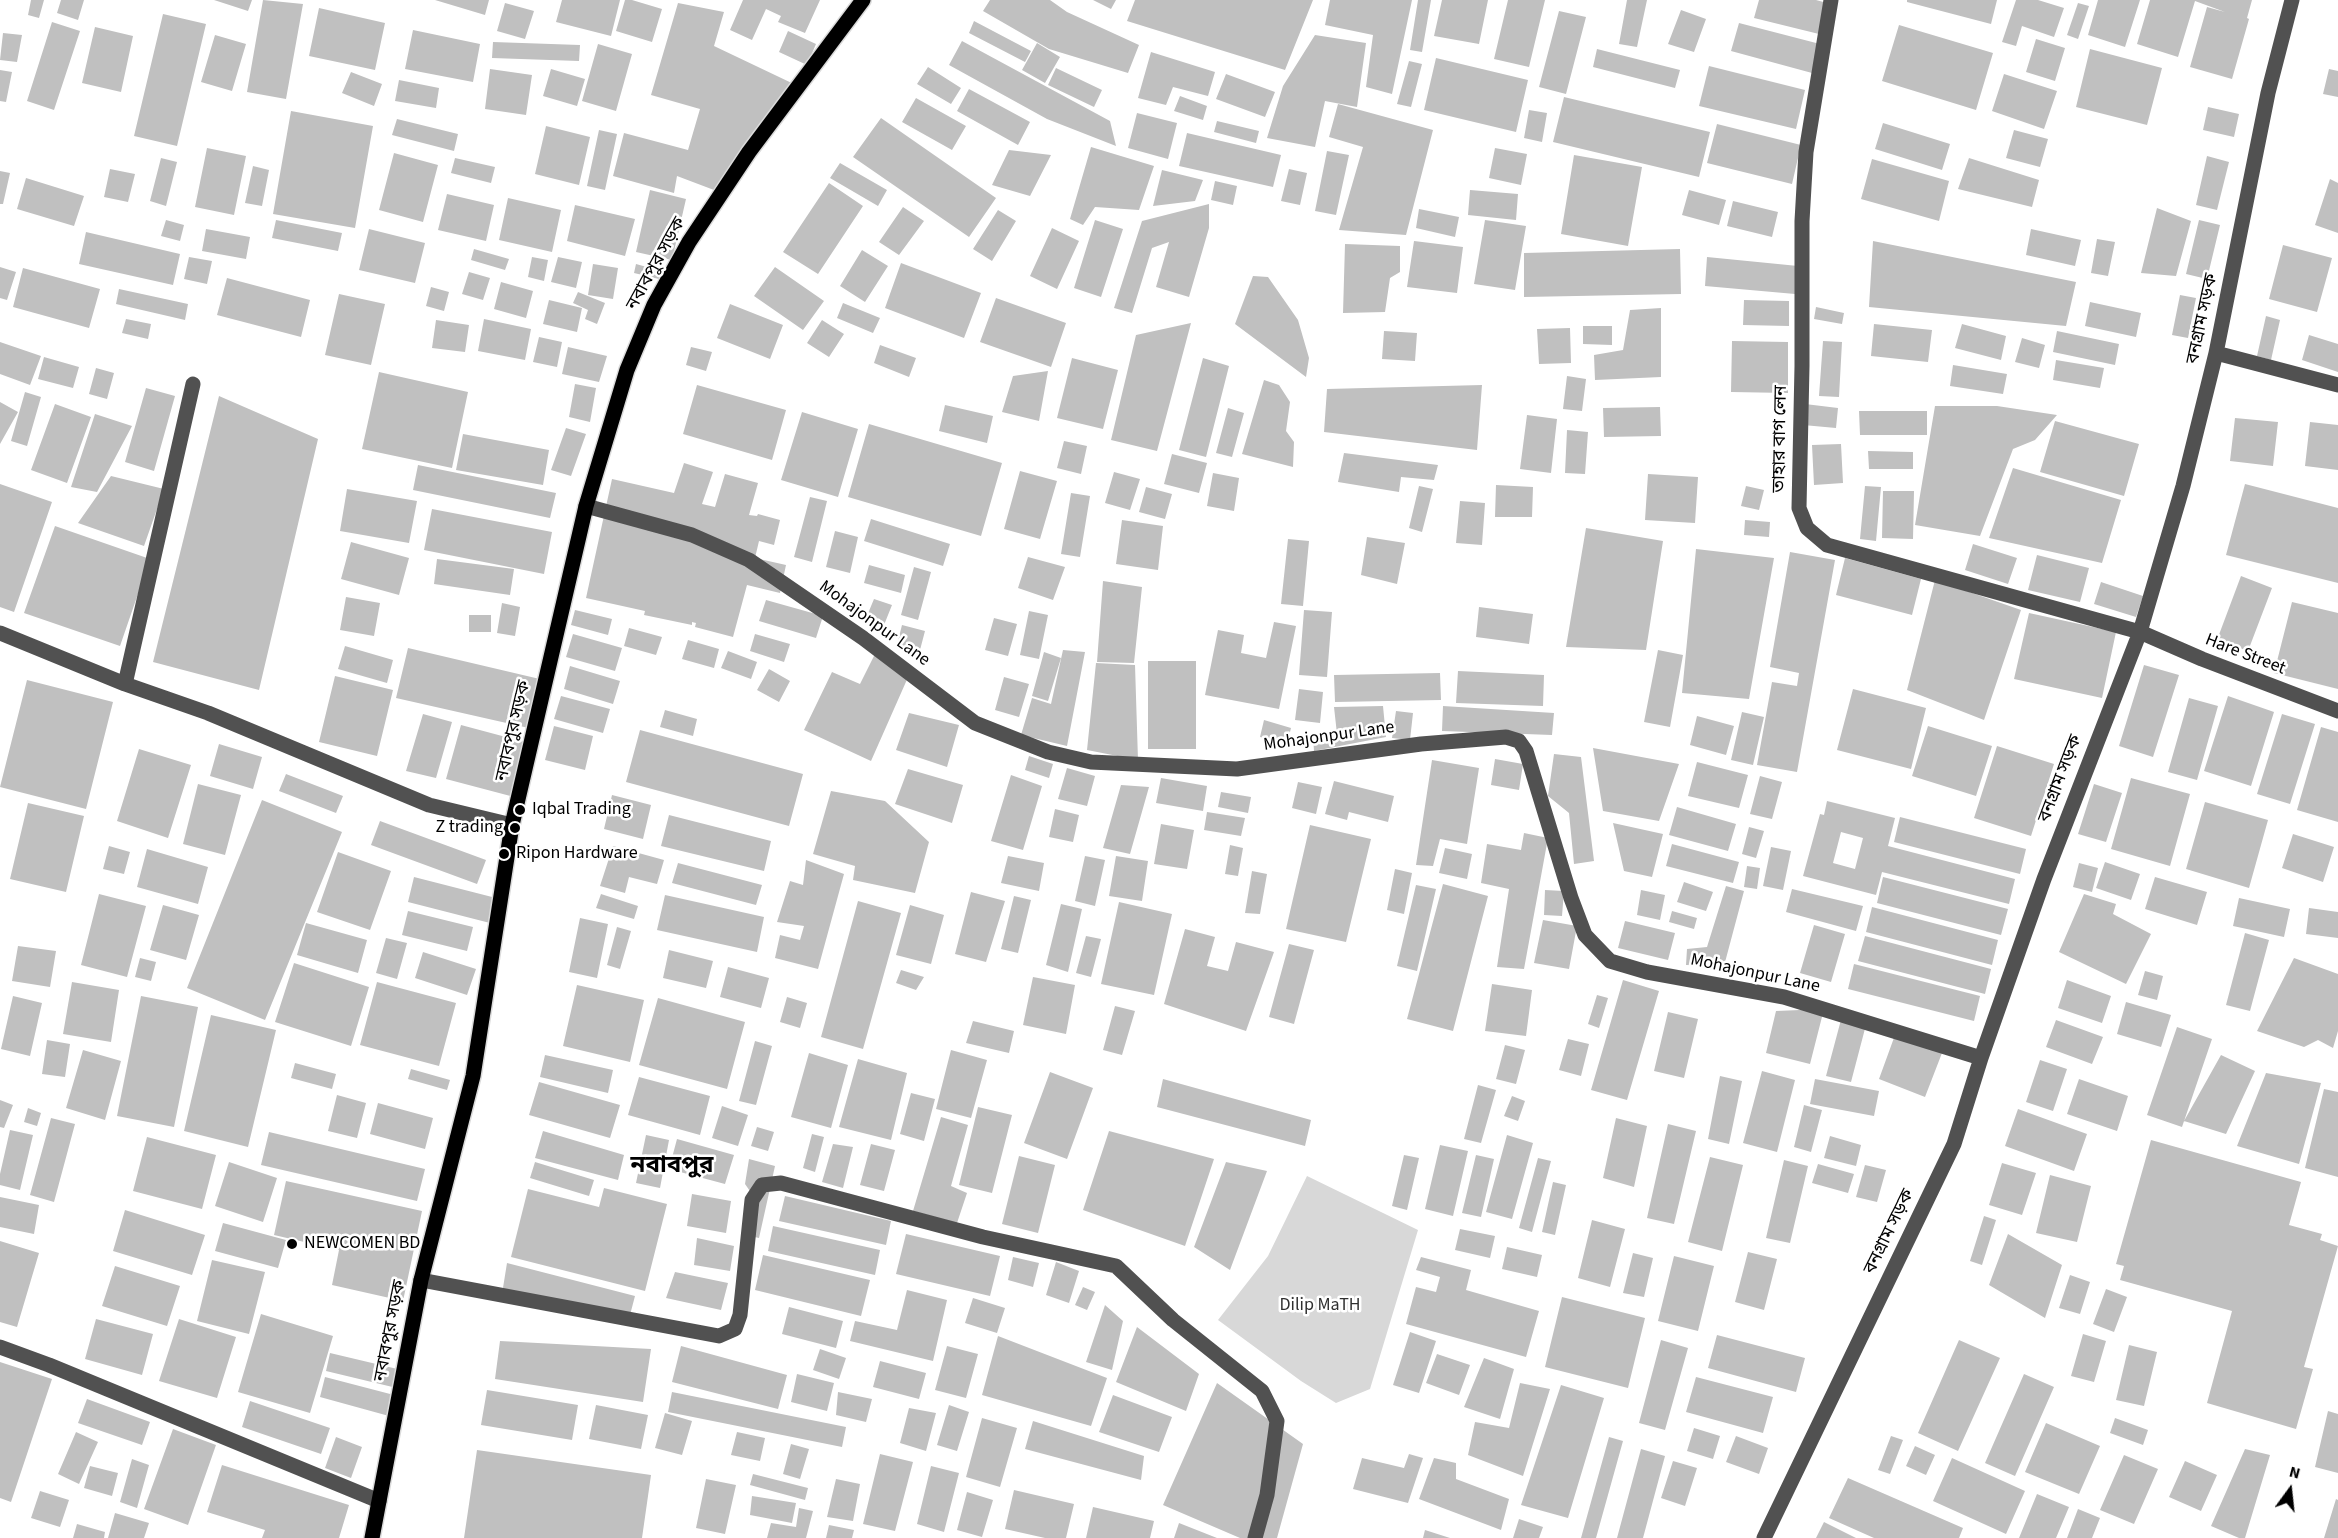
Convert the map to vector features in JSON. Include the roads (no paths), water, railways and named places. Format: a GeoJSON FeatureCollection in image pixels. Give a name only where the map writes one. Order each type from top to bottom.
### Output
{"type":"FeatureCollection","features":[{"type":"Feature","properties":{"kind":"main road","name":"নবাবপুর সড়ক"},"geometry":{"type":"LineString","coordinates":[[372,1538],[421,1280],[473,1076],[512,825],[586,506],[627,370],[654,305],[689,242],[749,152],[863,0]]}},
{"type":"Feature","properties":{"kind":"street","name":"তাহার বাগ লেন"},"geometry":{"type":"LineString","coordinates":[[1831,0],[1806,152],[1802,221],[1799,508],[1807,528],[1827,545],[2140,633]]}},
{"type":"Feature","properties":{"kind":"street","name":"বনগ্রাম সড়ক"},"geometry":{"type":"LineString","coordinates":[[1764,1538],[1954,1144],[1981,1058],[2048,868],[2140,633],[2183,486],[2216,353],[2268,93],[2292,0]]}},
{"type":"Feature","properties":{"kind":"street"},"geometry":{"type":"LineString","coordinates":[[2216,353],[2338,385]]}},
{"type":"Feature","properties":{"kind":"street"},"geometry":{"type":"LineString","coordinates":[[125,684],[193,384]]}},
{"type":"Feature","properties":{"kind":"street","name":"Mohajonpur Lane"},"geometry":{"type":"LineString","coordinates":[[586,506],[692,535],[749,560],[863,638],[975,723],[1048,752],[1091,762],[1237,769],[1421,744],[1506,737],[1519,741],[1526,751],[1571,898],[1585,934],[1610,961],[1647,972],[1784,997],[1981,1058]]}},
{"type":"Feature","properties":{"kind":"street"},"geometry":{"type":"LineString","coordinates":[[0,633],[125,684],[208,713],[429,805],[512,825]]}},
{"type":"Feature","properties":{"kind":"street","name":"Hare Street"},"geometry":{"type":"LineString","coordinates":[[2140,633],[2338,711]]}},
{"type":"Feature","properties":{"kind":"street"},"geometry":{"type":"LineString","coordinates":[[421,1280],[719,1336],[735,1329],[740,1315],[752,1200],[762,1185],[781,1183],[983,1237],[1116,1266],[1173,1320],[1262,1391],[1277,1421],[1267,1496],[1255,1538]]}},
{"type":"Feature","properties":{"kind":"street"},"geometry":{"type":"LineString","coordinates":[[0,1347],[60,1369],[379,1501]]}},
{"type":"Feature","properties":{"kind":"place","name":"Iqbal Trading"},"geometry":{"type":"Point","coordinates":[520,810]}},
{"type":"Feature","properties":{"kind":"place","name":"Z trading"},"geometry":{"type":"Point","coordinates":[515,828]}},
{"type":"Feature","properties":{"kind":"place","name":"Ripon Hardware"},"geometry":{"type":"Point","coordinates":[504,854]}},
{"type":"Feature","properties":{"kind":"place","name":"NEWCOMEN BD"},"geometry":{"type":"Point","coordinates":[292,1244]}},
{"type":"Feature","properties":{"kind":"district","name":"নবাবপুর"},"geometry":{"type":"Point","coordinates":[672,1167]}},
{"type":"Feature","properties":{"kind":"park label","name":"Dilip MaTH"},"geometry":{"type":"Point","coordinates":[1320,1306]}}]}
